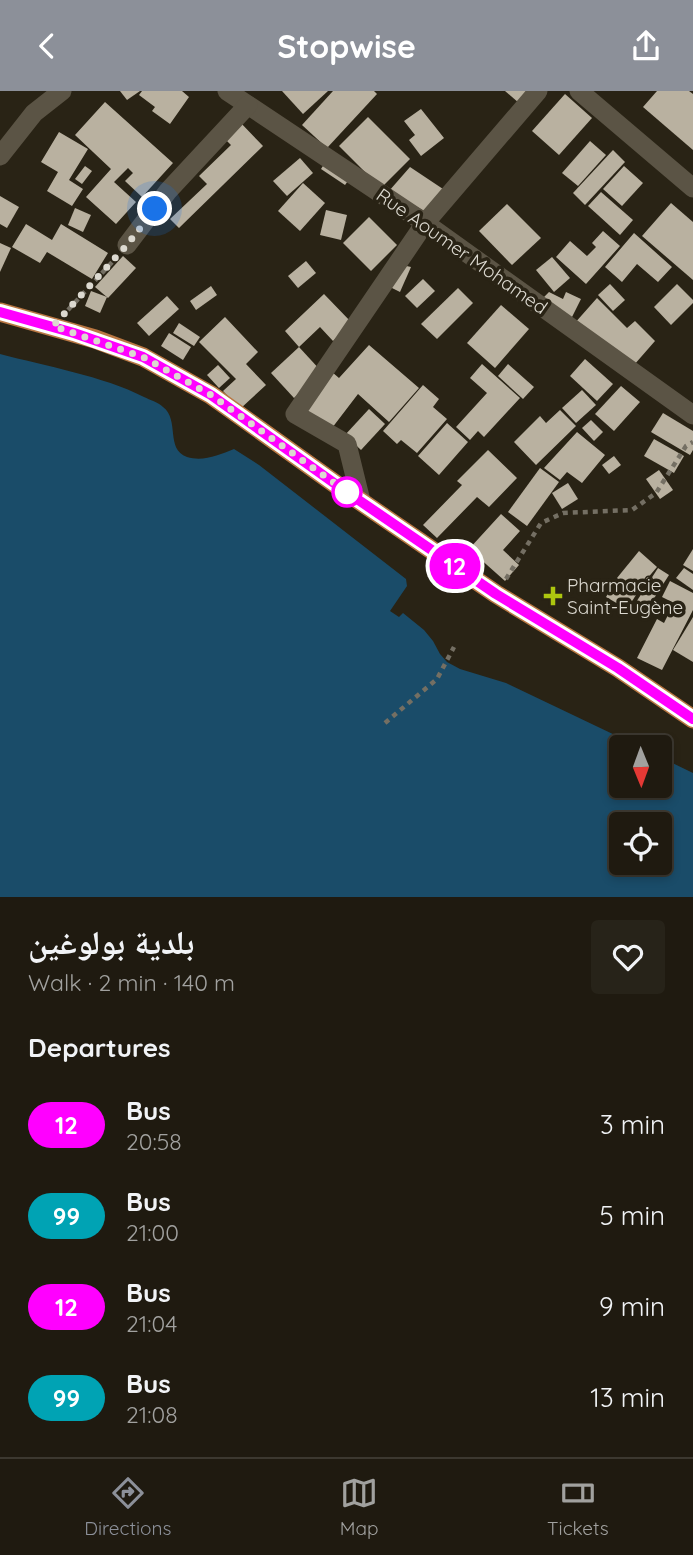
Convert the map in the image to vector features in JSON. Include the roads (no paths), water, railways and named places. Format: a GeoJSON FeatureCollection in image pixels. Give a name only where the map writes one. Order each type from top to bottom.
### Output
{"type":"FeatureCollection","features":[{"type":"Feature","properties":{"kind":"main road"},"geometry":{"type":"LineString","coordinates":[[0,312],[53,326],[143,357],[200,389],[496,594],[618,668],[693,719]]}},
{"type":"Feature","properties":{"kind":"street"},"geometry":{"type":"LineString","coordinates":[[0,156],[34,113],[62,91]]}},
{"type":"Feature","properties":{"kind":"street","name":"Rue Aoumer Mohamed"},"geometry":{"type":"LineString","coordinates":[[228,91],[425,223],[693,415]]}},
{"type":"Feature","properties":{"kind":"street"},"geometry":{"type":"LineString","coordinates":[[361,501],[347,445],[295,414],[425,223],[538,91]]}},
{"type":"Feature","properties":{"kind":"street"},"geometry":{"type":"LineString","coordinates":[[579,91],[693,188]]}},
{"type":"Feature","properties":{"kind":"street"},"geometry":{"type":"LineString","coordinates":[[127,245],[168,191],[248,105]]}},
{"type":"Feature","properties":{"kind":"water"},"geometry":{"type":"Polygon","coordinates":[[[0,354],[92,377],[156,402],[171,419],[176,448],[187,457],[205,458],[234,449],[259,465],[406,579],[407,586],[390,611],[399,617],[403,613],[424,630],[447,662],[460,669],[506,683],[615,735],[609,735],[609,798],[672,798],[672,763],[693,773],[693,897],[0,897],[0,354]]]}},
{"type":"Feature","properties":{"kind":"place","name":"Pharmacie Saint-Eugène"},"geometry":{"type":"Point","coordinates":[553,596]}}]}
